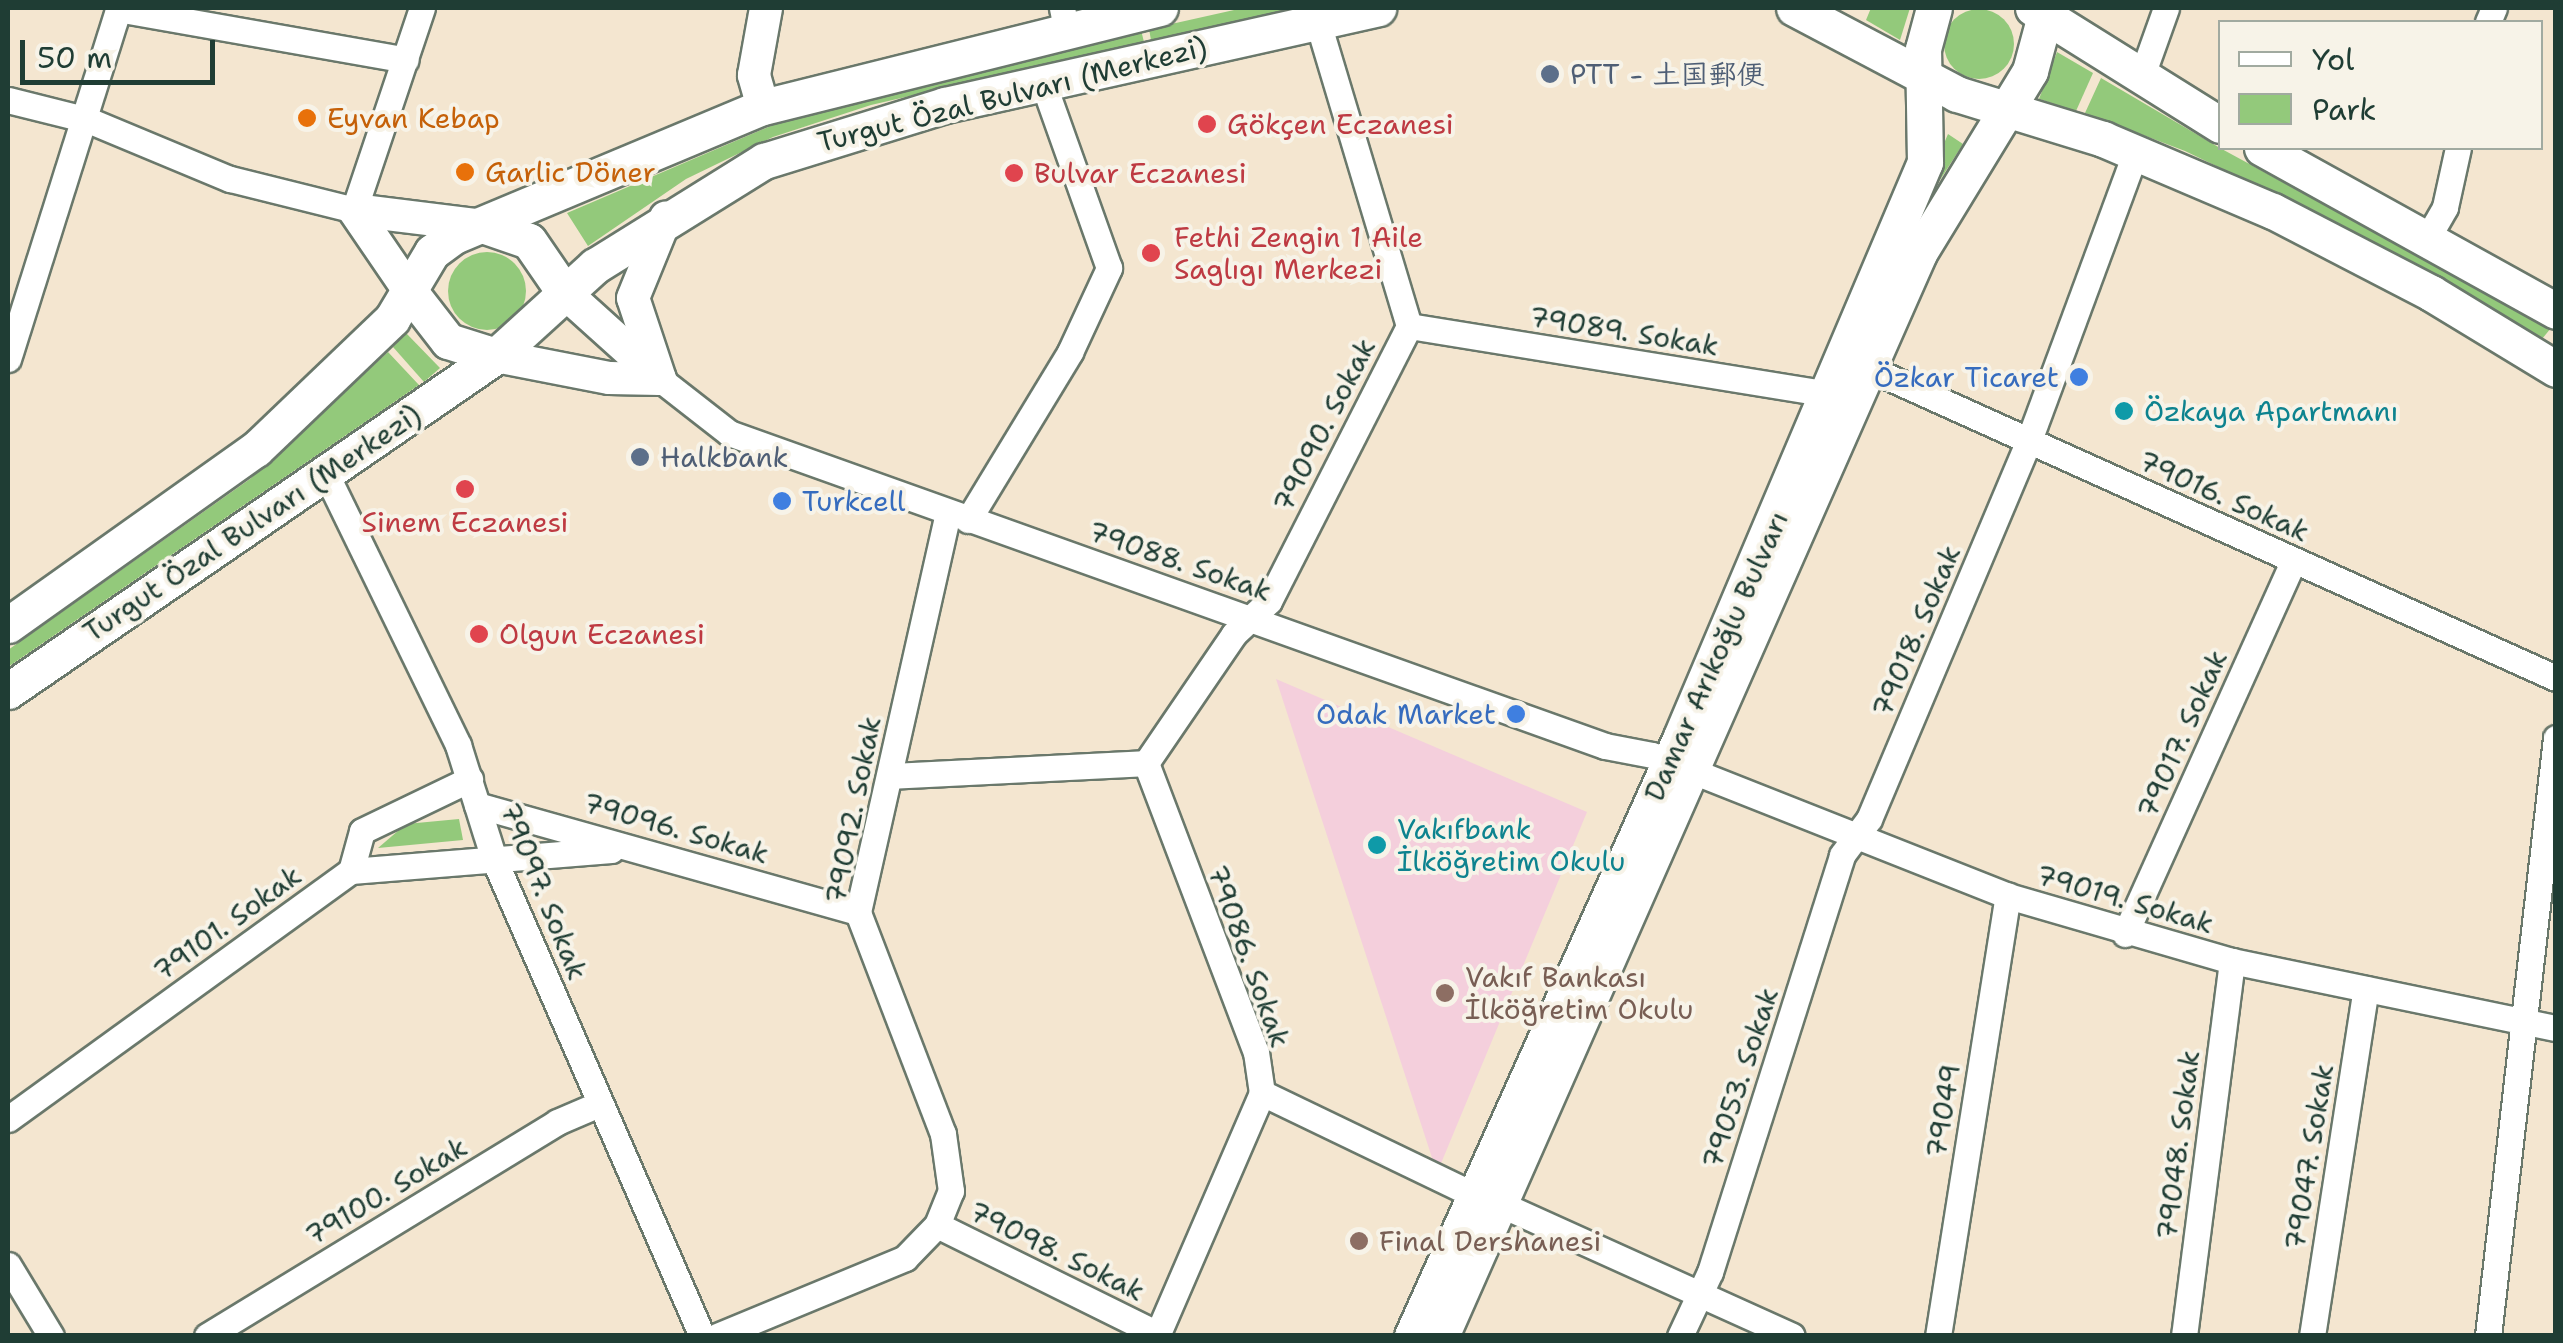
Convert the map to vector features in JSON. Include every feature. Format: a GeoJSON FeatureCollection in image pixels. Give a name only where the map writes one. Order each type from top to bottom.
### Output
{"type":"FeatureCollection","features":[{"type":"Feature","properties":{"kind":"main road","name":"Turgut Özal Bulvarı (Merkezi)"},"geometry":{"type":"LineString","coordinates":[[485,226],[763,106],[1064,18],[1160,8]]}},
{"type":"Feature","properties":{"kind":"main road","name":"Turgut Özal Bulvarı (Merkezi)"},"geometry":{"type":"LineString","coordinates":[[564,292],[666,217],[802,145],[1042,83],[1378,8]]}},
{"type":"Feature","properties":{"kind":"main road"},"geometry":{"type":"LineString","coordinates":[[1794,8],[1957,94],[2136,151],[2377,263],[2556,369]]}},
{"type":"Feature","properties":{"kind":"main road","name":"Damar Arıkoğlu Bulvarı"},"geometry":{"type":"LineString","coordinates":[[1682,767],[1924,162],[1925,31],[1934,8]]}},
{"type":"Feature","properties":{"kind":"main road"},"geometry":{"type":"LineString","coordinates":[[2041,11],[2218,125]]}},
{"type":"Feature","properties":{"kind":"main road","name":"Damar Arıkoğlu Bulvarı"},"geometry":{"type":"LineString","coordinates":[[1412,1336],[1487,1200],[1919,252],[2004,106],[2030,72],[2041,11]]}},
{"type":"Feature","properties":{"kind":"main road"},"geometry":{"type":"LineString","coordinates":[[2266,150],[2428,236],[2556,310]]}},
{"type":"Feature","properties":{"kind":"main road"},"geometry":{"type":"LineString","coordinates":[[485,226],[529,242],[564,292],[536,326],[496,356],[448,341],[410,292],[443,242],[485,226]]}},
{"type":"Feature","properties":{"kind":"main road","name":"Turgut Özal Bulvarı (Merkezi)"},"geometry":{"type":"LineString","coordinates":[[8,625],[256,449],[392,319],[410,292]]}},
{"type":"Feature","properties":{"kind":"main road","name":"Turgut Özal Bulvarı (Merkezi)"},"geometry":{"type":"LineString","coordinates":[[8,691],[496,356]]}},
{"type":"Feature","properties":{"kind":"main road","name":"Damar Arıkoğlu Bulvarı"},"geometry":{"type":"LineString","coordinates":[[1441,1336],[1487,1200]]}},
{"type":"Feature","properties":{"kind":"street"},"geometry":{"type":"LineString","coordinates":[[8,359],[88,120],[118,8],[406,60]]}},
{"type":"Feature","properties":{"kind":"street"},"geometry":{"type":"LineString","coordinates":[[354,210],[422,8]]}},
{"type":"Feature","properties":{"kind":"street"},"geometry":{"type":"LineString","coordinates":[[763,106],[754,75],[766,8]]}},
{"type":"Feature","properties":{"kind":"street"},"geometry":{"type":"LineString","coordinates":[[2140,78],[2166,8]]}},
{"type":"Feature","properties":{"kind":"street","name":"79090. Sokak"},"geometry":{"type":"LineString","coordinates":[[1146,762],[1251,618],[1268,601],[1408,326],[1317,20]]}},
{"type":"Feature","properties":{"kind":"street","name":"79092. Sokak"},"geometry":{"type":"LineString","coordinates":[[937,1225],[951,1190],[943,1134],[858,912],[958,517],[1070,352],[1109,268],[1042,83]]}},
{"type":"Feature","properties":{"kind":"street"},"geometry":{"type":"LineString","coordinates":[[8,100],[88,120],[230,179],[354,210],[485,226]]}},
{"type":"Feature","properties":{"kind":"street"},"geometry":{"type":"LineString","coordinates":[[2428,236],[2445,207],[2458,150]]}},
{"type":"Feature","properties":{"kind":"street","name":"79018. Sokak"},"geometry":{"type":"LineString","coordinates":[[1854,838],[1868,820],[2028,443],[2136,151]]}},
{"type":"Feature","properties":{"kind":"street"},"geometry":{"type":"LineString","coordinates":[[354,210],[410,292]]}},
{"type":"Feature","properties":{"kind":"street"},"geometry":{"type":"LineString","coordinates":[[660,379],[633,298],[666,217]]}},
{"type":"Feature","properties":{"kind":"street"},"geometry":{"type":"LineString","coordinates":[[564,292],[660,379]]}},
{"type":"Feature","properties":{"kind":"street","name":"79089. Sokak"},"geometry":{"type":"LineString","coordinates":[[1408,326],[1829,394]]}},
{"type":"Feature","properties":{"kind":"street"},"geometry":{"type":"LineString","coordinates":[[496,356],[609,378],[660,379]]}},
{"type":"Feature","properties":{"kind":"street","name":"79016. Sokak"},"geometry":{"type":"LineString","coordinates":[[1868,368],[2556,678]]}},
{"type":"Feature","properties":{"kind":"street","name":"79088. Sokak"},"geometry":{"type":"LineString","coordinates":[[660,379],[729,433],[1605,746],[1682,767]]}},
{"type":"Feature","properties":{"kind":"street","name":"79097. Sokak"},"geometry":{"type":"LineString","coordinates":[[325,472],[470,779],[494,859],[702,1336]]}},
{"type":"Feature","properties":{"kind":"street","name":"79017. Sokak"},"geometry":{"type":"LineString","coordinates":[[2125,934],[2294,560]]}},
{"type":"Feature","properties":{"kind":"street"},"geometry":{"type":"LineString","coordinates":[[2488,1336],[2519,1019],[2556,738]]}},
{"type":"Feature","properties":{"kind":"street"},"geometry":{"type":"LineString","coordinates":[[890,776],[1146,762]]}},
{"type":"Feature","properties":{"kind":"street","name":"79086. Sokak"},"geometry":{"type":"LineString","coordinates":[[1146,762],[1256,1052],[1262,1093],[1158,1335]]}},
{"type":"Feature","properties":{"kind":"street","name":"79019. Sokak"},"geometry":{"type":"LineString","coordinates":[[1682,767],[1854,838],[2008,896],[2125,934],[2232,962],[2556,1028]]}},
{"type":"Feature","properties":{"kind":"street"},"geometry":{"type":"LineString","coordinates":[[470,779],[362,831],[352,871],[646,850]]}},
{"type":"Feature","properties":{"kind":"street","name":"79096. Sokak"},"geometry":{"type":"LineString","coordinates":[[477,805],[858,912]]}},
{"type":"Feature","properties":{"kind":"street","name":"79053. Sokak"},"geometry":{"type":"LineString","coordinates":[[1680,1336],[1700,1293],[1842,855],[1854,838]]}},
{"type":"Feature","properties":{"kind":"street","name":"79101. Sokak"},"geometry":{"type":"LineString","coordinates":[[8,1119],[352,871]]}},
{"type":"Feature","properties":{"kind":"street","name":"79049"},"geometry":{"type":"LineString","coordinates":[[1938,1336],[2008,896]]}},
{"type":"Feature","properties":{"kind":"street","name":"79048. Sokak"},"geometry":{"type":"LineString","coordinates":[[2184,1336],[2232,962]]}},
{"type":"Feature","properties":{"kind":"street","name":"79047. Sokak"},"geometry":{"type":"LineString","coordinates":[[2312,1336],[2366,989]]}},
{"type":"Feature","properties":{"kind":"street"},"geometry":{"type":"LineString","coordinates":[[1262,1093],[1487,1200],[1792,1336]]}},
{"type":"Feature","properties":{"kind":"street","name":"79100. Sokak"},"geometry":{"type":"LineString","coordinates":[[207,1336],[557,1122],[599,1104]]}},
{"type":"Feature","properties":{"kind":"street","name":"79098. Sokak"},"geometry":{"type":"LineString","coordinates":[[717,1336],[904,1258],[937,1225],[1158,1335]]}},
{"type":"Feature","properties":{"kind":"street"},"geometry":{"type":"LineString","coordinates":[[8,1265],[51,1336]]}},
{"type":"Feature","properties":{"kind":"shaded area","name":"Vakıf Bankası İlköğretim Okulu"},"geometry":{"type":"Polygon","coordinates":[[[1276,679],[1587,812],[1437,1173],[1276,679]]]}},
{"type":"Feature","properties":{"kind":"green space"},"geometry":{"type":"Polygon","coordinates":[[[1243,8],[1293,8],[1151,40],[1149,29],[1243,8]]]}},
{"type":"Feature","properties":{"kind":"green space"},"geometry":{"type":"Polygon","coordinates":[[[1871,8],[1910,8],[1900,40],[1866,20],[1871,8]]]}},
{"type":"Feature","properties":{"kind":"green space"},"geometry":{"type":"Polygon","coordinates":[[[1979,9],[2004,19],[2014,44],[2004,69],[1979,79],[1954,69],[1944,44],[1954,19],[1979,9]]]}},
{"type":"Feature","properties":{"kind":"green space"},"geometry":{"type":"Polygon","coordinates":[[[1141,30],[1144,42],[871,105],[773,137],[686,179],[588,246],[567,213],[794,116],[1141,30]]]}},
{"type":"Feature","properties":{"kind":"green space"},"geometry":{"type":"Polygon","coordinates":[[[2057,52],[2093,73],[2076,111],[2039,99],[2057,52]]]}},
{"type":"Feature","properties":{"kind":"green space"},"geometry":{"type":"Polygon","coordinates":[[[2101,78],[2218,150],[2551,328],[2542,339],[2331,221],[2185,151],[2085,113],[2101,78]]]}},
{"type":"Feature","properties":{"kind":"green space"},"geometry":{"type":"Polygon","coordinates":[[[1948,134],[1963,144],[1924,205],[1688,746],[1948,134]]]}},
{"type":"Feature","properties":{"kind":"green space"},"geometry":{"type":"Polygon","coordinates":[[[487,252],[502,255],[514,264],[523,276],[523,306],[514,318],[502,327],[487,330],[472,327],[460,318],[451,306],[448,291],[451,276],[460,264],[472,255],[487,252]]]}},
{"type":"Feature","properties":{"kind":"green space"},"geometry":{"type":"Polygon","coordinates":[[[406,333],[440,368],[424,382],[393,347],[406,333]]]}},
{"type":"Feature","properties":{"kind":"green space"},"geometry":{"type":"Polygon","coordinates":[[[388,352],[419,385],[8,667],[8,650],[250,479],[388,352]]]}},
{"type":"Feature","properties":{"kind":"green space"},"geometry":{"type":"Polygon","coordinates":[[[459,819],[463,840],[378,848],[406,824],[459,819]]]}},
{"type":"Feature","properties":{"kind":"place","name":"PTT - 土国郵便"},"geometry":{"type":"Point","coordinates":[1550,74]}},
{"type":"Feature","properties":{"kind":"place","name":"Eyvan Kebap"},"geometry":{"type":"Point","coordinates":[307,118]}},
{"type":"Feature","properties":{"kind":"place","name":"Gökçen Eczanesi"},"geometry":{"type":"Point","coordinates":[1207,124]}},
{"type":"Feature","properties":{"kind":"place","name":"Garlic Döner"},"geometry":{"type":"Point","coordinates":[465,172]}},
{"type":"Feature","properties":{"kind":"place","name":"Bulvar Eczanesi"},"geometry":{"type":"Point","coordinates":[1014,173]}},
{"type":"Feature","properties":{"kind":"place","name":"Fethi Zengin 1 Aile Saglıgı Merkezi"},"geometry":{"type":"Point","coordinates":[1151,253]}},
{"type":"Feature","properties":{"kind":"place","name":"Özkar Ticaret"},"geometry":{"type":"Point","coordinates":[2079,377]}},
{"type":"Feature","properties":{"kind":"place","name":"Özkaya Apartmanı"},"geometry":{"type":"Point","coordinates":[2124,411]}},
{"type":"Feature","properties":{"kind":"place","name":"Halkbank"},"geometry":{"type":"Point","coordinates":[640,457]}},
{"type":"Feature","properties":{"kind":"place","name":"Sinem Eczanesi"},"geometry":{"type":"Point","coordinates":[465,489]}},
{"type":"Feature","properties":{"kind":"place","name":"Turkcell"},"geometry":{"type":"Point","coordinates":[782,501]}},
{"type":"Feature","properties":{"kind":"place","name":"Olgun Eczanesi"},"geometry":{"type":"Point","coordinates":[479,634]}},
{"type":"Feature","properties":{"kind":"place","name":"Odak Market"},"geometry":{"type":"Point","coordinates":[1516,714]}},
{"type":"Feature","properties":{"kind":"place","name":"Vakıfbank İlköğretim Okulu"},"geometry":{"type":"Point","coordinates":[1377,845]}},
{"type":"Feature","properties":{"kind":"place","name":"Vakıf Bankası İlköğretim Okulu"},"geometry":{"type":"Point","coordinates":[1445,993]}},
{"type":"Feature","properties":{"kind":"place","name":"Final Dershanesi"},"geometry":{"type":"Point","coordinates":[1359,1241]}}]}
